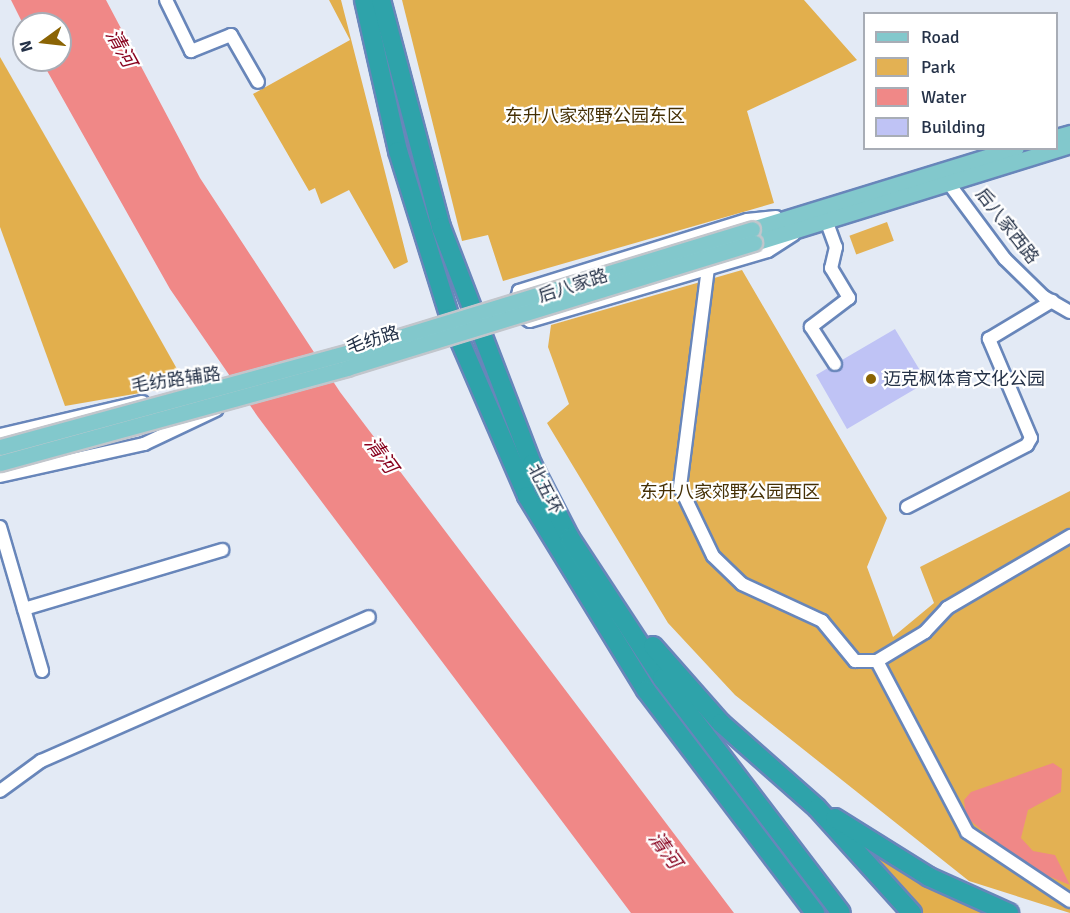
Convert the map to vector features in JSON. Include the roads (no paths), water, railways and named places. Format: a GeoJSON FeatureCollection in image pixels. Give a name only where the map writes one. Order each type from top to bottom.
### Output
{"type":"FeatureCollection","features":[{"type":"Feature","properties":{"kind":"highway","name":"北五环"},"geometry":{"type":"LineString","coordinates":[[364,0],[398,151],[450,318],[527,496],[646,690],[815,913]]}},
{"type":"Feature","properties":{"kind":"highway","name":"北五环"},"geometry":{"type":"LineString","coordinates":[[381,0],[441,227],[480,338],[532,464],[570,538],[722,759],[841,913]]}},
{"type":"Feature","properties":{"kind":"highway"},"geometry":{"type":"LineString","coordinates":[[614,602],[721,723],[818,808],[912,913]]}},
{"type":"Feature","properties":{"kind":"highway"},"geometry":{"type":"LineString","coordinates":[[818,808],[929,877],[1009,913]]}},
{"type":"Feature","properties":{"kind":"main road","name":"后八家路"},"geometry":{"type":"LineString","coordinates":[[753,236],[1010,150]]}},
{"type":"Feature","properties":{"kind":"main road","name":"后八家路"},"geometry":{"type":"LineString","coordinates":[[804,220],[826,220],[1053,150]]}},
{"type":"Feature","properties":{"kind":"main road","name":"毛纺路"},"geometry":{"type":"LineString","coordinates":[[0,447],[357,350],[753,236]]}},
{"type":"Feature","properties":{"kind":"main road","name":"毛纺路"},"geometry":{"type":"LineString","coordinates":[[0,463],[347,368],[753,236]]}},
{"type":"Feature","properties":{"kind":"street"},"geometry":{"type":"LineString","coordinates":[[166,0],[191,51],[231,35],[258,82]]}},
{"type":"Feature","properties":{"kind":"street","name":"后八家西路"},"geometry":{"type":"LineString","coordinates":[[947,181],[1005,259],[1052,301],[1070,312]]}},
{"type":"Feature","properties":{"kind":"street","name":"后八家路"},"geometry":{"type":"LineString","coordinates":[[747,220],[804,220],[768,251],[530,321],[514,310],[519,291],[747,220]]}},
{"type":"Feature","properties":{"kind":"street"},"geometry":{"type":"LineString","coordinates":[[826,220],[836,247],[831,268],[849,298],[811,327],[835,364]]}},
{"type":"Feature","properties":{"kind":"street"},"geometry":{"type":"LineString","coordinates":[[708,268],[680,487],[712,556],[742,584],[822,621],[855,661],[877,661],[925,632],[947,608],[1070,536]]}},
{"type":"Feature","properties":{"kind":"street"},"geometry":{"type":"LineString","coordinates":[[907,507],[1027,445],[1031,438],[989,339],[1052,301]]}},
{"type":"Feature","properties":{"kind":"street","name":"毛纺路辅路"},"geometry":{"type":"LineString","coordinates":[[0,435],[129,404],[213,395],[350,358]]}},
{"type":"Feature","properties":{"kind":"street","name":"毛纺路辅路"},"geometry":{"type":"LineString","coordinates":[[0,476],[144,444],[216,410]]}},
{"type":"Feature","properties":{"kind":"street"},"geometry":{"type":"LineString","coordinates":[[0,527],[42,670]]}},
{"type":"Feature","properties":{"kind":"street"},"geometry":{"type":"LineString","coordinates":[[24,609],[222,550]]}},
{"type":"Feature","properties":{"kind":"street"},"geometry":{"type":"LineString","coordinates":[[0,791],[40,761],[369,617]]}},
{"type":"Feature","properties":{"kind":"street"},"geometry":{"type":"LineString","coordinates":[[877,661],[967,832],[1070,901]]}},
{"type":"Feature","properties":{"kind":"water","name":"清河"},"geometry":{"type":"Polygon","coordinates":[[[11,0],[106,0],[200,178],[340,392],[734,913],[631,913],[258,417],[170,289],[48,72],[72,72],[72,12],[17,12],[11,0]]]}},
{"type":"Feature","properties":{"kind":"water"},"geometry":{"type":"Polygon","coordinates":[[[1053,763],[1062,769],[1061,792],[1028,810],[1021,838],[1033,851],[1055,855],[1070,885],[1026,867],[966,817],[964,800],[971,792],[1053,763]]]}},
{"type":"Feature","properties":{"kind":"place","name":"迈克枫体育文化公园"},"geometry":{"type":"Point","coordinates":[871,379]}},
{"type":"Feature","properties":{"kind":"park label","name":"东升八家郊野公园东区"},"geometry":{"type":"Point","coordinates":[595,116]}},
{"type":"Feature","properties":{"kind":"park label","name":"东升八家郊野公园西区"},"geometry":{"type":"Point","coordinates":[730,492]}}]}
